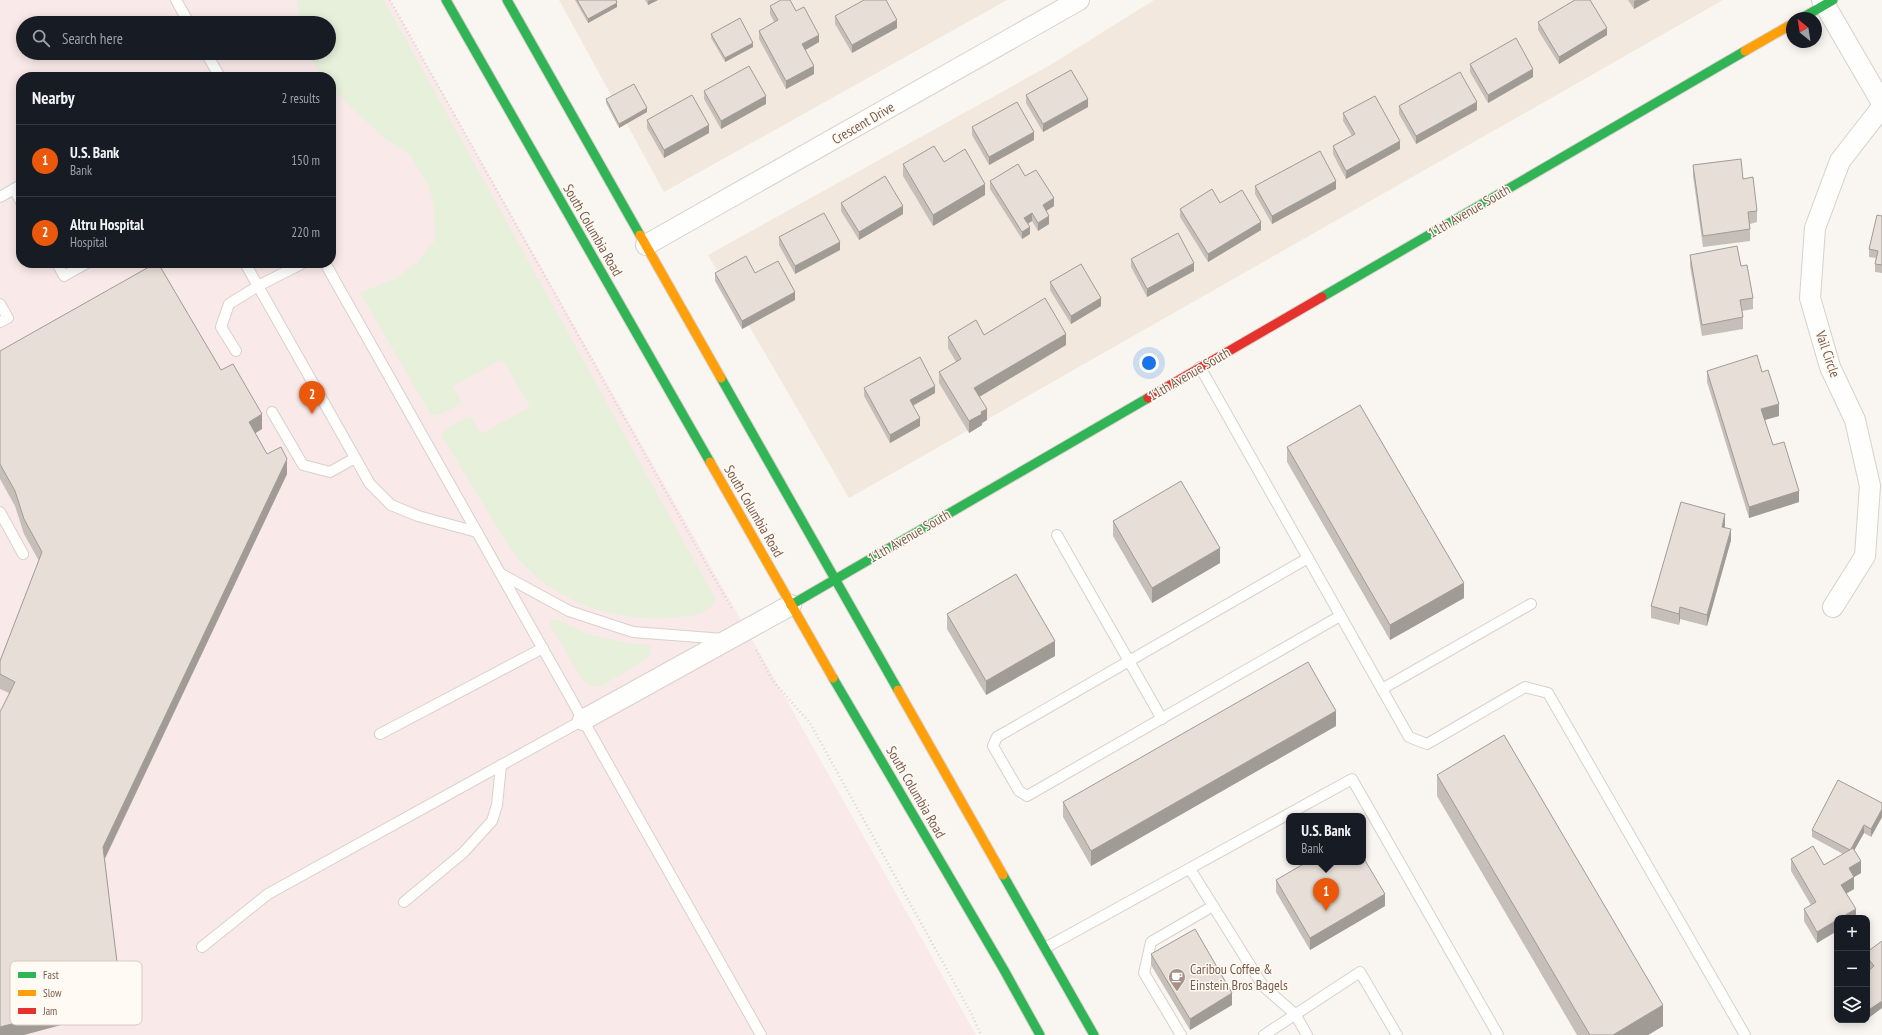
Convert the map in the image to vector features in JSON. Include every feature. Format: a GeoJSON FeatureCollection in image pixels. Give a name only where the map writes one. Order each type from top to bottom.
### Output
{"type":"FeatureCollection","features":[{"type":"Feature","properties":{"kind":"main road","name":"South Columbia Road"},"geometry":{"type":"LineString","coordinates":[[446,0],[791,605],[1004,970],[1040,1035]]}},
{"type":"Feature","properties":{"kind":"main road"},"geometry":{"type":"LineString","coordinates":[[507,0],[1094,1035]]}},
{"type":"Feature","properties":{"kind":"main road"},"geometry":{"type":"LineString","coordinates":[[1811,12],[1826,2]]}},
{"type":"Feature","properties":{"kind":"main road","name":"11th Avenue South"},"geometry":{"type":"LineString","coordinates":[[791,605],[1786,27]]}},
{"type":"Feature","properties":{"kind":"street","name":"Crescent Drive"},"geometry":{"type":"LineString","coordinates":[[646,245],[1079,0]]}},
{"type":"Feature","properties":{"kind":"street"},"geometry":{"type":"LineString","coordinates":[[1826,2],[1882,103]]}},
{"type":"Feature","properties":{"kind":"street","name":"Vail Circle"},"geometry":{"type":"LineString","coordinates":[[1833,607],[1865,556],[1870,486],[1855,420],[1830,367],[1810,298],[1815,228],[1840,161],[1882,107]]}},
{"type":"Feature","properties":{"kind":"street","name":"11th Avenue South"},"geometry":{"type":"LineString","coordinates":[[583,720],[791,605]]}},
{"type":"Feature","properties":{"kind":"lane"},"geometry":{"type":"LineString","coordinates":[[176,0],[185,16]]}},
{"type":"Feature","properties":{"kind":"lane"},"geometry":{"type":"LineString","coordinates":[[209,60],[215,72]]}},
{"type":"Feature","properties":{"kind":"lane"},"geometry":{"type":"LineString","coordinates":[[0,197],[16,188]]}},
{"type":"Feature","properties":{"kind":"lane"},"geometry":{"type":"LineString","coordinates":[[60,268],[64,276],[79,268]]}},
{"type":"Feature","properties":{"kind":"lane"},"geometry":{"type":"LineString","coordinates":[[248,268],[370,484],[391,505],[418,516],[477,532]]}},
{"type":"Feature","properties":{"kind":"lane"},"geometry":{"type":"LineString","coordinates":[[236,351],[221,327],[229,304],[258,286],[293,268]]}},
{"type":"Feature","properties":{"kind":"lane"},"geometry":{"type":"LineString","coordinates":[[328,268],[761,1035]]}},
{"type":"Feature","properties":{"kind":"lane"},"geometry":{"type":"LineString","coordinates":[[0,304],[8,318],[0,322]]}},
{"type":"Feature","properties":{"kind":"lane"},"geometry":{"type":"LineString","coordinates":[[1200,367],[1409,737],[1427,744],[1525,687],[1548,693],[1745,1035]]}},
{"type":"Feature","properties":{"kind":"lane"},"geometry":{"type":"LineString","coordinates":[[272,412],[303,465],[330,472],[356,458]]}},
{"type":"Feature","properties":{"kind":"lane"},"geometry":{"type":"LineString","coordinates":[[0,512],[23,554]]}},
{"type":"Feature","properties":{"kind":"lane"},"geometry":{"type":"LineString","coordinates":[[1057,535],[1162,719]]}},
{"type":"Feature","properties":{"kind":"lane"},"geometry":{"type":"LineString","coordinates":[[1308,558],[997,737],[993,746],[1019,791],[1027,796],[1340,616]]}},
{"type":"Feature","properties":{"kind":"lane"},"geometry":{"type":"LineString","coordinates":[[501,574],[569,612],[633,632],[728,639]]}},
{"type":"Feature","properties":{"kind":"lane"},"geometry":{"type":"LineString","coordinates":[[1382,689],[1531,604]]}},
{"type":"Feature","properties":{"kind":"lane"},"geometry":{"type":"LineString","coordinates":[[380,734],[543,648]]}},
{"type":"Feature","properties":{"kind":"lane"},"geometry":{"type":"LineString","coordinates":[[202,947],[268,894],[583,720]]}},
{"type":"Feature","properties":{"kind":"lane"},"geometry":{"type":"LineString","coordinates":[[404,902],[463,853],[492,821],[497,805],[501,766]]}},
{"type":"Feature","properties":{"kind":"lane"},"geometry":{"type":"LineString","coordinates":[[1291,813],[1352,779],[1498,1035]]}},
{"type":"Feature","properties":{"kind":"lane"},"geometry":{"type":"LineString","coordinates":[[1046,948],[1286,816]]}},
{"type":"Feature","properties":{"kind":"lane"},"geometry":{"type":"LineString","coordinates":[[1190,869],[1263,986],[1295,1014],[1307,1035]]}},
{"type":"Feature","properties":{"kind":"lane"},"geometry":{"type":"LineString","coordinates":[[1181,1035],[1144,973],[1151,942],[1213,906]]}},
{"type":"Feature","properties":{"kind":"lane"},"geometry":{"type":"LineString","coordinates":[[1264,1035],[1360,972],[1396,1035]]}},
{"type":"Feature","properties":{"kind":"path"},"geometry":{"type":"LineString","coordinates":[[390,0],[714,578]]}},
{"type":"Feature","properties":{"kind":"path"},"geometry":{"type":"LineString","coordinates":[[772,680],[810,722],[968,1008],[981,1035]]}},
{"type":"Feature","properties":{"kind":"shaded area"},"geometry":{"type":"Polygon","coordinates":[[[0,0],[390,0],[976,1035],[0,1035],[0,0]]]}},
{"type":"Feature","properties":{"kind":"shaded area"},"geometry":{"type":"Polygon","coordinates":[[[559,0],[1007,0],[664,192],[559,0]]]}},
{"type":"Feature","properties":{"kind":"shaded area"},"geometry":{"type":"Polygon","coordinates":[[[1154,0],[1723,0],[849,498],[708,255],[1052,64],[1154,0]]]}},
{"type":"Feature","properties":{"kind":"green space"},"geometry":{"type":"Polygon","coordinates":[[[297,0],[384,0],[716,600],[706,610],[685,617],[644,618],[625,616],[588,607],[554,590],[539,579],[520,561],[505,541],[441,434],[450,426],[470,416],[481,434],[530,407],[502,359],[453,386],[462,402],[444,413],[431,415],[360,293],[394,279],[417,263],[435,240],[434,208],[428,185],[411,156],[387,140],[336,92],[336,72],[320,72],[312,60],[336,60],[336,16],[298,16],[297,0]]]}},
{"type":"Feature","properties":{"kind":"green space"},"geometry":{"type":"Polygon","coordinates":[[[557,619],[584,633],[623,642],[648,645],[651,647],[650,656],[602,686],[591,686],[583,680],[550,625],[551,620],[557,619]]]}},
{"type":"Feature","properties":{"kind":"building"},"geometry":{"type":"Polygon","coordinates":[[[577,0],[616,0],[617,3],[588,19],[577,0]]]}},
{"type":"Feature","properties":{"kind":"building"},"geometry":{"type":"Polygon","coordinates":[[[781,0],[790,0],[796,11],[804,7],[819,35],[802,44],[814,66],[786,81],[759,31],[778,20],[770,6],[781,0]]]}},
{"type":"Feature","properties":{"kind":"building"},"geometry":{"type":"Polygon","coordinates":[[[864,0],[886,0],[897,20],[852,45],[835,16],[864,0]]]}},
{"type":"Feature","properties":{"kind":"building"},"geometry":{"type":"Polygon","coordinates":[[[1575,0],[1590,0],[1607,28],[1559,57],[1538,22],[1575,0]]]}},
{"type":"Feature","properties":{"kind":"building"},"geometry":{"type":"Polygon","coordinates":[[[740,18],[753,43],[725,58],[711,34],[740,18]]]}},
{"type":"Feature","properties":{"kind":"building"},"geometry":{"type":"Polygon","coordinates":[[[1516,38],[1533,69],[1488,95],[1470,64],[1516,38]]]}},
{"type":"Feature","properties":{"kind":"building"},"geometry":{"type":"Polygon","coordinates":[[[749,66],[766,96],[721,121],[704,91],[749,66]]]}},
{"type":"Feature","properties":{"kind":"building"},"geometry":{"type":"Polygon","coordinates":[[[1071,70],[1088,99],[1043,124],[1026,95],[1071,70]]]}},
{"type":"Feature","properties":{"kind":"building"},"geometry":{"type":"Polygon","coordinates":[[[1460,72],[1477,102],[1416,136],[1399,106],[1460,72]]]}},
{"type":"Feature","properties":{"kind":"building"},"geometry":{"type":"Polygon","coordinates":[[[634,84],[647,108],[619,124],[606,99],[634,84]]]}},
{"type":"Feature","properties":{"kind":"building"},"geometry":{"type":"Polygon","coordinates":[[[692,95],[709,125],[664,150],[647,120],[692,95]]]}},
{"type":"Feature","properties":{"kind":"building"},"geometry":{"type":"Polygon","coordinates":[[[1375,96],[1400,141],[1346,171],[1333,146],[1355,134],[1343,113],[1375,96]]]}},
{"type":"Feature","properties":{"kind":"building"},"geometry":{"type":"Polygon","coordinates":[[[1017,102],[1034,132],[989,157],[972,127],[1017,102]]]}},
{"type":"Feature","properties":{"kind":"building"},"geometry":{"type":"Polygon","coordinates":[[[934,146],[944,162],[965,149],[985,184],[933,215],[903,164],[934,146]]]}},
{"type":"Feature","properties":{"kind":"building"},"geometry":{"type":"Polygon","coordinates":[[[1320,151],[1336,181],[1272,216],[1255,186],[1320,151]]]}},
{"type":"Feature","properties":{"kind":"building"},"geometry":{"type":"Polygon","coordinates":[[[1741,159],[1743,179],[1753,177],[1757,211],[1748,212],[1750,229],[1703,236],[1693,165],[1741,159]]]}},
{"type":"Feature","properties":{"kind":"building"},"geometry":{"type":"Polygon","coordinates":[[[1018,164],[1025,176],[1036,170],[1054,198],[1043,205],[1049,216],[1038,223],[1032,213],[1024,218],[1030,227],[1022,232],[990,181],[1018,164]]]}},
{"type":"Feature","properties":{"kind":"building"},"geometry":{"type":"Polygon","coordinates":[[[885,176],[903,206],[859,232],[841,203],[885,176]]]}},
{"type":"Feature","properties":{"kind":"building"},"geometry":{"type":"Polygon","coordinates":[[[1212,189],[1220,203],[1242,190],[1261,222],[1208,254],[1180,209],[1212,189]]]}},
{"type":"Feature","properties":{"kind":"building"},"geometry":{"type":"Polygon","coordinates":[[[824,213],[840,242],[795,266],[779,237],[824,213]]]}},
{"type":"Feature","properties":{"kind":"building"},"geometry":{"type":"Polygon","coordinates":[[[1877,215],[1882,216],[1882,265],[1875,264],[1878,251],[1869,249],[1877,215]]]}},
{"type":"Feature","properties":{"kind":"building"},"geometry":{"type":"Polygon","coordinates":[[[1178,233],[1194,263],[1147,289],[1131,259],[1178,233]]]}},
{"type":"Feature","properties":{"kind":"building"},"geometry":{"type":"Polygon","coordinates":[[[1737,246],[1741,266],[1747,265],[1753,298],[1740,300],[1743,317],[1702,325],[1690,255],[1737,246]]]}},
{"type":"Feature","properties":{"kind":"building"},"geometry":{"type":"Polygon","coordinates":[[[746,256],[755,273],[778,261],[795,292],[742,321],[715,273],[746,256]]]}},
{"type":"Feature","properties":{"kind":"building"},"geometry":{"type":"Polygon","coordinates":[[[1081,264],[1101,298],[1071,316],[1050,282],[1081,264]]]}},
{"type":"Feature","properties":{"kind":"building"},"geometry":{"type":"Polygon","coordinates":[[[147,268],[161,268],[221,370],[233,364],[262,414],[249,422],[267,454],[281,447],[287,459],[103,847],[117,961],[10,961],[10,1024],[0,1027],[0,712],[15,682],[0,674],[0,661],[42,552],[24,519],[15,491],[0,464],[0,351],[147,268]]]}},
{"type":"Feature","properties":{"kind":"building"},"geometry":{"type":"Polygon","coordinates":[[[1045,298],[1066,334],[974,388],[987,409],[981,412],[982,414],[969,421],[939,372],[961,359],[948,337],[976,320],[984,335],[1045,298]]]}},
{"type":"Feature","properties":{"kind":"building"},"geometry":{"type":"Polygon","coordinates":[[[1757,355],[1762,372],[1768,370],[1779,404],[1761,409],[1773,445],[1784,442],[1799,491],[1749,507],[1707,371],[1757,355]]]}},
{"type":"Feature","properties":{"kind":"building"},"geometry":{"type":"Polygon","coordinates":[[[920,357],[935,386],[910,400],[920,418],[890,435],[864,388],[920,357]]]}},
{"type":"Feature","properties":{"kind":"building"},"geometry":{"type":"Polygon","coordinates":[[[1360,405],[1464,583],[1390,625],[1287,447],[1360,405]]]}},
{"type":"Feature","properties":{"kind":"building"},"geometry":{"type":"Polygon","coordinates":[[[1181,481],[1220,548],[1152,588],[1113,521],[1181,481]]]}},
{"type":"Feature","properties":{"kind":"building"},"geometry":{"type":"Polygon","coordinates":[[[1681,502],[1725,514],[1722,527],[1731,529],[1707,615],[1680,607],[1679,614],[1651,606],[1681,502]]]}},
{"type":"Feature","properties":{"kind":"building"},"geometry":{"type":"Polygon","coordinates":[[[1016,574],[1055,641],[986,681],[947,614],[1016,574]]]}},
{"type":"Feature","properties":{"kind":"building"},"geometry":{"type":"Polygon","coordinates":[[[1308,662],[1336,711],[1091,851],[1063,802],[1308,662]]]}},
{"type":"Feature","properties":{"kind":"building"},"geometry":{"type":"Polygon","coordinates":[[[1504,735],[1663,1005],[1613,1035],[1590,1035],[1437,775],[1504,735]]]}},
{"type":"Feature","properties":{"kind":"building"},"geometry":{"type":"Polygon","coordinates":[[[1838,780],[1882,803],[1882,809],[1871,829],[1864,825],[1850,850],[1812,830],[1838,780]]]}},
{"type":"Feature","properties":{"kind":"building"},"geometry":{"type":"Polygon","coordinates":[[[1813,846],[1824,865],[1853,848],[1861,861],[1849,868],[1854,877],[1841,885],[1856,909],[1845,915],[1834,915],[1834,922],[1817,932],[1804,909],[1816,902],[1791,859],[1813,846]]]}},
{"type":"Feature","properties":{"kind":"building"},"geometry":{"type":"Polygon","coordinates":[[[1366,862],[1385,894],[1310,938],[1276,880],[1302,865],[1366,865],[1366,862]]]}},
{"type":"Feature","properties":{"kind":"building"},"geometry":{"type":"Polygon","coordinates":[[[1195,929],[1232,993],[1190,1019],[1151,954],[1195,929]]]}},
{"type":"Feature","properties":{"kind":"building"},"geometry":{"type":"Polygon","coordinates":[[[1882,941],[1882,1001],[1870,1009],[1870,969],[1874,966],[1870,961],[1870,950],[1882,941]]]}},
{"type":"Feature","properties":{"kind":"traffic: fast"},"geometry":{"type":"LineString","coordinates":[[446,0],[710,462]]}},
{"type":"Feature","properties":{"kind":"traffic: fast"},"geometry":{"type":"LineString","coordinates":[[507,0],[640,235]]}},
{"type":"Feature","properties":{"kind":"traffic: fast"},"geometry":{"type":"LineString","coordinates":[[1812,12],[1833,0]]}},
{"type":"Feature","properties":{"kind":"traffic: fast"},"geometry":{"type":"LineString","coordinates":[[1322,297],[1745,51]]}},
{"type":"Feature","properties":{"kind":"traffic: fast"},"geometry":{"type":"LineString","coordinates":[[721,378],[898,690]]}},
{"type":"Feature","properties":{"kind":"traffic: fast"},"geometry":{"type":"LineString","coordinates":[[791,605],[1148,398]]}},
{"type":"Feature","properties":{"kind":"traffic: fast"},"geometry":{"type":"LineString","coordinates":[[833,678],[1004,970],[1040,1035]]}},
{"type":"Feature","properties":{"kind":"traffic: fast"},"geometry":{"type":"LineString","coordinates":[[1003,875],[1094,1035]]}},
{"type":"Feature","properties":{"kind":"traffic: slow"},"geometry":{"type":"LineString","coordinates":[[1745,51],[1786,27]]}},
{"type":"Feature","properties":{"kind":"traffic: slow"},"geometry":{"type":"LineString","coordinates":[[640,235],[721,378]]}},
{"type":"Feature","properties":{"kind":"traffic: slow"},"geometry":{"type":"LineString","coordinates":[[710,462],[833,678]]}},
{"type":"Feature","properties":{"kind":"traffic: slow"},"geometry":{"type":"LineString","coordinates":[[898,690],[1003,875]]}},
{"type":"Feature","properties":{"kind":"traffic: jam"},"geometry":{"type":"LineString","coordinates":[[1148,398],[1322,297]]}},
{"type":"Feature","properties":{"kind":"place","name":"Altru Hospital"},"geometry":{"type":"Point","coordinates":[312,414]}},
{"type":"Feature","properties":{"kind":"place","name":"U.S. Bank"},"geometry":{"type":"Point","coordinates":[1326,911]}},
{"type":"Feature","properties":{"kind":"place","name":"Caribou Coffee & Einstein Bros Bagels"},"geometry":{"type":"Point","coordinates":[1177,992]}}]}
